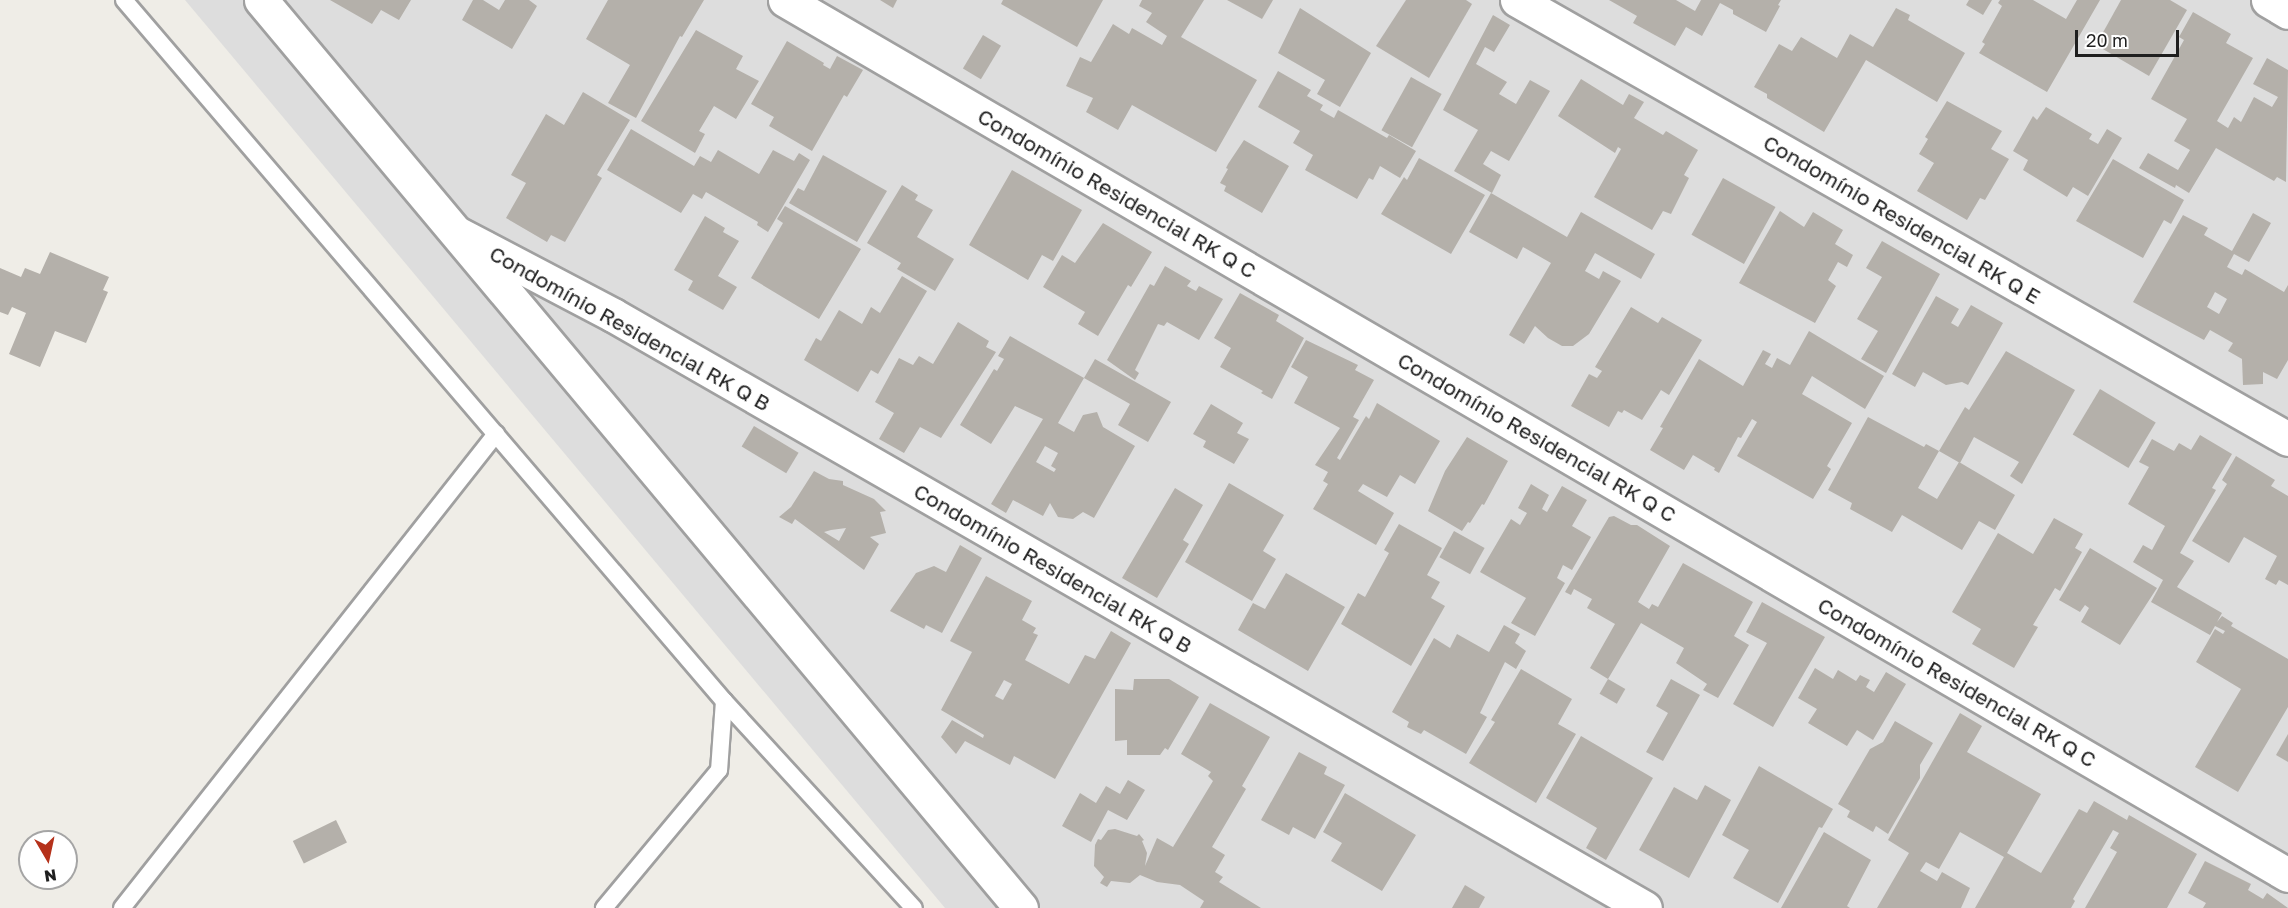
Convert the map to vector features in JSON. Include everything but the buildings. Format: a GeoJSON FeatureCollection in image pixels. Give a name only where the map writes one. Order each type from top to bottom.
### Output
{"type":"FeatureCollection","features":[{"type":"Feature","properties":{"kind":"street"},"geometry":{"type":"LineString","coordinates":[[261,0],[1021,908]]}},
{"type":"Feature","properties":{"kind":"street","name":"Condomínio Residencial RK Q C"},"geometry":{"type":"LineString","coordinates":[[785,0],[2288,875]]}},
{"type":"Feature","properties":{"kind":"street","name":"Condomínio Residencial RK Q E"},"geometry":{"type":"LineString","coordinates":[[1517,0],[2288,439]]}},
{"type":"Feature","properties":{"kind":"street"},"geometry":{"type":"LineString","coordinates":[[2268,0],[2288,12]]}},
{"type":"Feature","properties":{"kind":"street","name":"Condomínio Residencial RK Q B"},"geometry":{"type":"LineString","coordinates":[[457,233],[624,321],[1645,908]]}},
{"type":"Feature","properties":{"kind":"lane"},"geometry":{"type":"LineString","coordinates":[[124,0],[724,701],[914,908]]}},
{"type":"Feature","properties":{"kind":"lane"},"geometry":{"type":"LineString","coordinates":[[122,908],[496,434]]}},
{"type":"Feature","properties":{"kind":"lane"},"geometry":{"type":"LineString","coordinates":[[604,908],[719,770],[724,701]]}},
{"type":"Feature","properties":{"kind":"shaded area"},"geometry":{"type":"Polygon","coordinates":[[[185,0],[2288,0],[2288,908],[945,908],[185,0]]]}}]}
